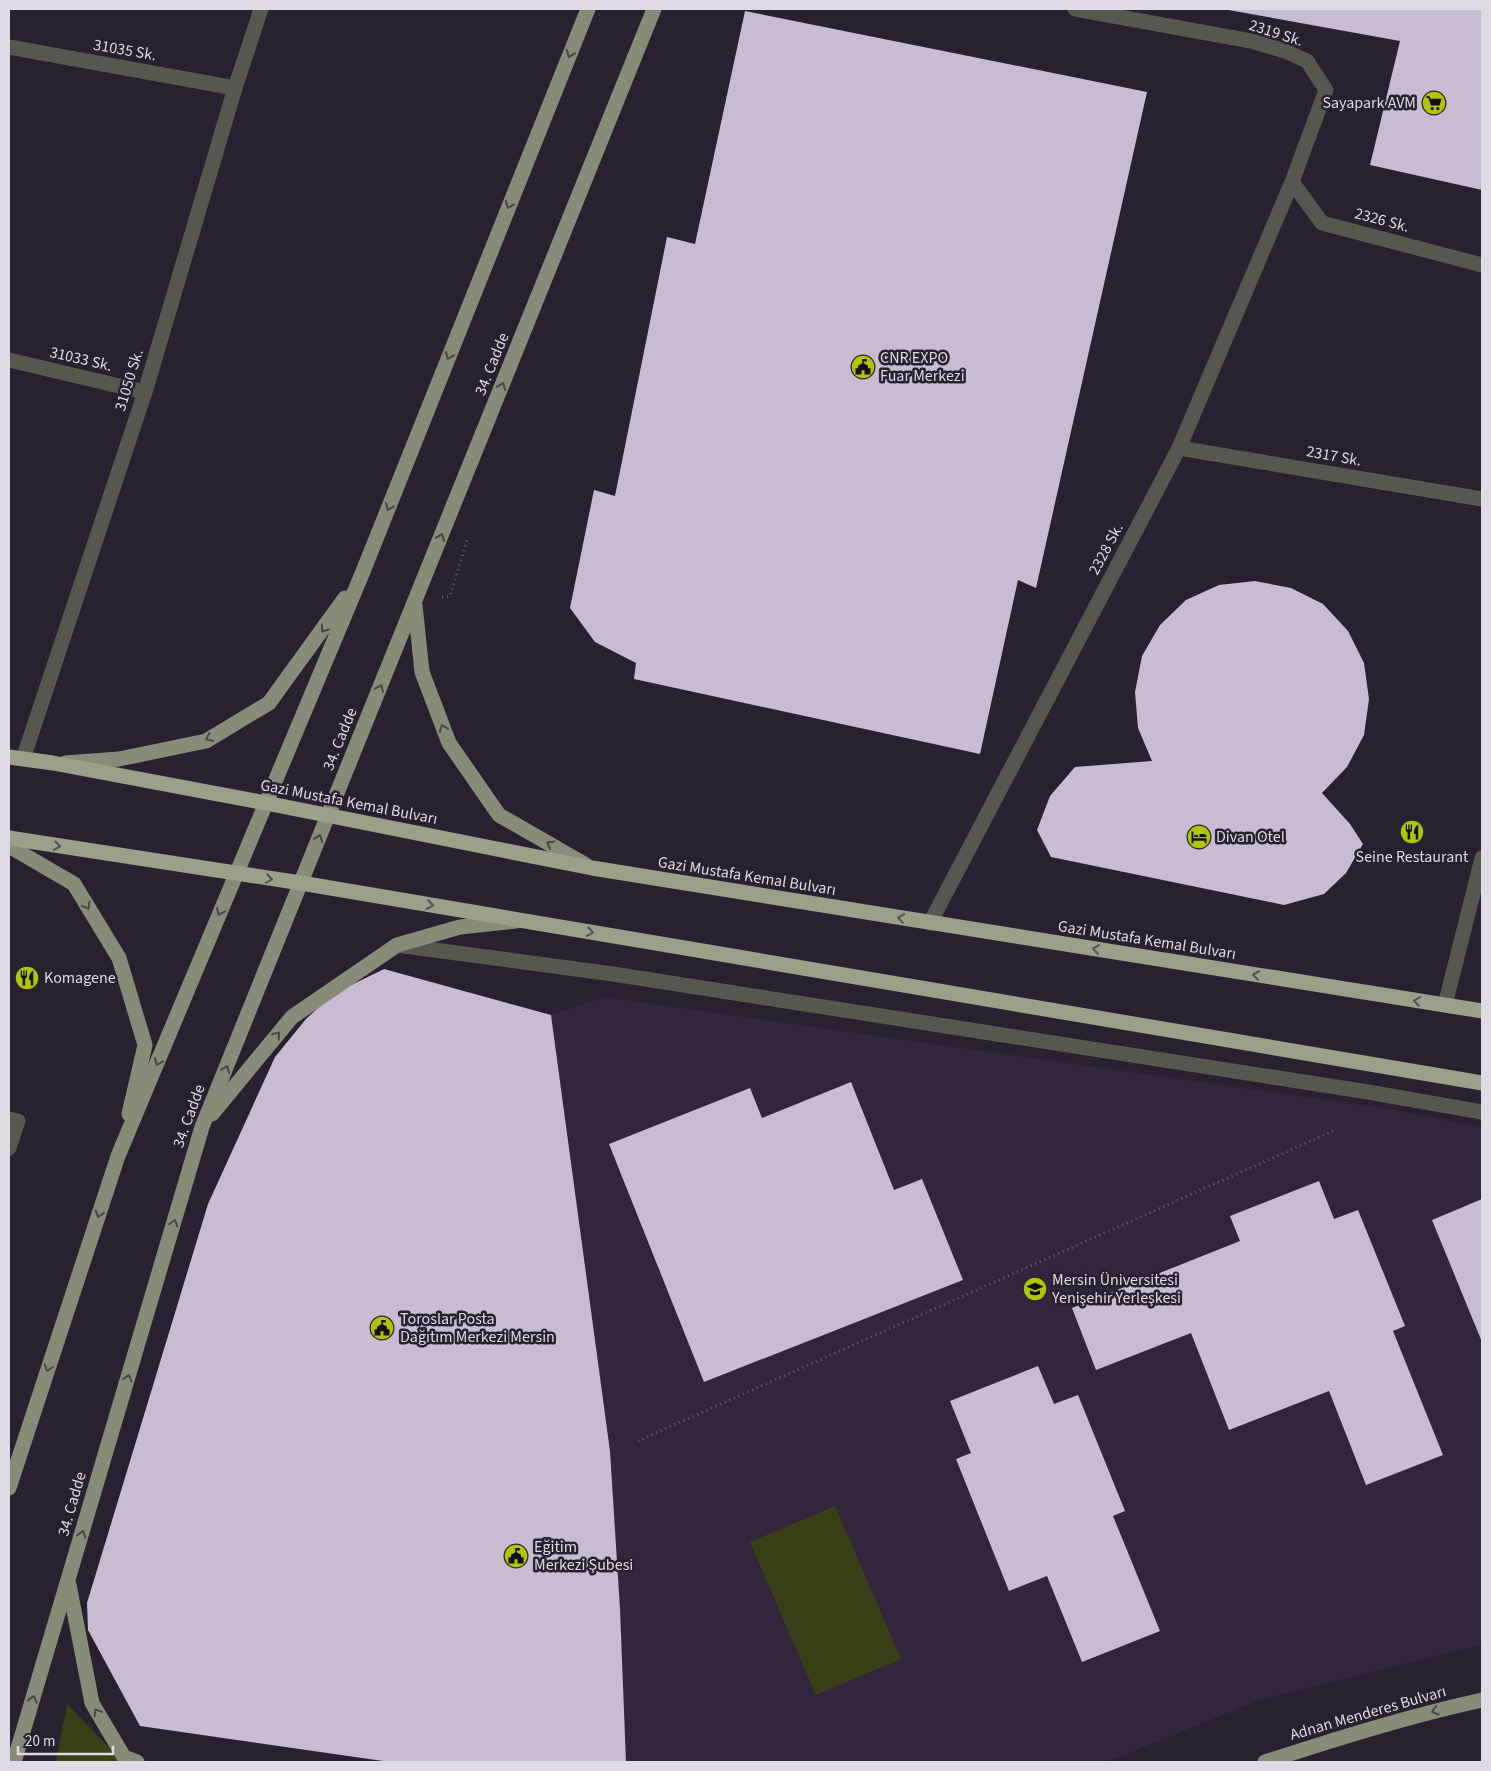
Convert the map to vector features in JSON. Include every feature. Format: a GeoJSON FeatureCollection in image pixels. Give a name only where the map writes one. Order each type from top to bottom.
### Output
{"type":"FeatureCollection","features":[{"type":"Feature","properties":{"kind":"highway","name":"Gazi Mustafa Kemal Bulvarı"},"geometry":{"type":"LineString","coordinates":[[16,758],[53,763],[266,803],[592,868],[1482,1011]]}},
{"type":"Feature","properties":{"kind":"highway"},"geometry":{"type":"LineString","coordinates":[[9,838],[301,883],[1482,1083]]}},
{"type":"Feature","properties":{"kind":"main road"},"geometry":{"type":"LineString","coordinates":[[118,1156],[362,574],[588,9]]}},
{"type":"Feature","properties":{"kind":"main road","name":"34. Cadde"},"geometry":{"type":"LineString","coordinates":[[14,1762],[202,1127],[654,9]]}},
{"type":"Feature","properties":{"kind":"main road"},"geometry":{"type":"LineString","coordinates":[[53,763],[119,759],[206,741],[269,703],[362,574]]}},
{"type":"Feature","properties":{"kind":"main road"},"geometry":{"type":"LineString","coordinates":[[415,602],[422,672],[449,743],[499,815],[592,868]]}},
{"type":"Feature","properties":{"kind":"main road"},"geometry":{"type":"LineString","coordinates":[[9,846],[74,884],[119,958],[145,1045],[118,1156],[9,1488]]}},
{"type":"Feature","properties":{"kind":"main road"},"geometry":{"type":"LineString","coordinates":[[202,1127],[292,1017],[397,944],[460,927],[521,921]]}},
{"type":"Feature","properties":{"kind":"main road"},"geometry":{"type":"LineString","coordinates":[[68,1581],[92,1703],[124,1757],[137,1762]]}},
{"type":"Feature","properties":{"kind":"main road","name":"Adnan Menderes Bulvarı"},"geometry":{"type":"LineString","coordinates":[[1265,1762],[1445,1708],[1482,1700]]}},
{"type":"Feature","properties":{"kind":"street","name":"31050 Sk."},"geometry":{"type":"LineString","coordinates":[[16,758],[144,392],[235,88],[261,9]]}},
{"type":"Feature","properties":{"kind":"street","name":"2319 Sk."},"geometry":{"type":"LineString","coordinates":[[1075,9],[1251,41],[1285,51],[1307,61],[1326,90],[1292,182]]}},
{"type":"Feature","properties":{"kind":"street","name":"31035 Sk."},"geometry":{"type":"LineString","coordinates":[[9,47],[235,88]]}},
{"type":"Feature","properties":{"kind":"street","name":"2326 Sk."},"geometry":{"type":"LineString","coordinates":[[1292,182],[1322,223],[1482,265]]}},
{"type":"Feature","properties":{"kind":"street","name":"2328 Sk."},"geometry":{"type":"LineString","coordinates":[[930,923],[1179,448],[1292,182]]}},
{"type":"Feature","properties":{"kind":"street","name":"31033 Sk."},"geometry":{"type":"LineString","coordinates":[[9,360],[144,392]]}},
{"type":"Feature","properties":{"kind":"street","name":"2317 Sk."},"geometry":{"type":"LineString","coordinates":[[1179,448],[1482,499]]}},
{"type":"Feature","properties":{"kind":"street"},"geometry":{"type":"LineString","coordinates":[[1444,1005],[1482,858]]}},
{"type":"Feature","properties":{"kind":"street"},"geometry":{"type":"LineString","coordinates":[[397,944],[632,978],[1368,1092],[1482,1112]]}},
{"type":"Feature","properties":{"kind":"street"},"geometry":{"type":"LineString","coordinates":[[9,1148],[13,1120]]}},
{"type":"Feature","properties":{"kind":"path"},"geometry":{"type":"LineString","coordinates":[[638,1441],[1333,1130]]}},
{"type":"Feature","properties":{"kind":"shaded area","name":"Mersin Üniversitesi Yenişehir Yerleşkesi"},"geometry":{"type":"Polygon","coordinates":[[[604,997],[1370,1106],[1482,1127],[1482,1645],[1262,1699],[1107,1762],[626,1762],[620,1609],[610,1451],[551,1015],[604,997]]]}},
{"type":"Feature","properties":{"kind":"green space"},"geometry":{"type":"Polygon","coordinates":[[[835,1506],[901,1659],[816,1695],[750,1542],[835,1506]]]}},
{"type":"Feature","properties":{"kind":"green space"},"geometry":{"type":"Polygon","coordinates":[[[67,1704],[123,1762],[56,1762],[67,1704]]]}},
{"type":"Feature","properties":{"kind":"building","name":"Sayapark AVM"},"geometry":{"type":"Polygon","coordinates":[[[1223,9],[1482,9],[1482,190],[1370,165],[1400,41],[1223,9]]]}},
{"type":"Feature","properties":{"kind":"building","name":"CNR EXPO Fuar Merkezi"},"geometry":{"type":"Polygon","coordinates":[[[745,11],[1147,92],[1036,588],[1018,580],[980,754],[634,679],[636,663],[595,642],[570,608],[594,490],[615,496],[667,237],[695,244],[745,11]]]}},
{"type":"Feature","properties":{"kind":"building"},"geometry":{"type":"Polygon","coordinates":[[[1255,581],[1291,588],[1323,604],[1348,631],[1364,663],[1369,699],[1364,735],[1347,767],[1322,793],[1350,824],[1363,844],[1346,873],[1324,894],[1284,905],[1051,857],[1037,830],[1050,796],[1075,767],[1152,761],[1138,728],[1135,692],[1142,656],[1160,625],[1186,600],[1219,585],[1255,581]]]}},
{"type":"Feature","properties":{"kind":"building","name":"Toroslar Posta Dağıtım Merkezi Mersin"},"geometry":{"type":"Polygon","coordinates":[[[384,969],[551,1015],[610,1451],[620,1609],[626,1762],[390,1762],[140,1726],[88,1630],[87,1603],[208,1204],[275,1057],[306,1019],[333,994],[384,969]]]}},
{"type":"Feature","properties":{"kind":"building"},"geometry":{"type":"Polygon","coordinates":[[[851,1082],[894,1190],[922,1179],[963,1280],[704,1382],[609,1144],[750,1088],[762,1118],[851,1082]]]}},
{"type":"Feature","properties":{"kind":"building"},"geometry":{"type":"Polygon","coordinates":[[[1319,1181],[1334,1219],[1358,1210],[1405,1326],[1393,1331],[1443,1455],[1366,1485],[1329,1391],[1229,1430],[1191,1333],[1096,1370],[1072,1308],[1240,1241],[1230,1216],[1319,1181]]]}},
{"type":"Feature","properties":{"kind":"building"},"geometry":{"type":"Polygon","coordinates":[[[1482,1199],[1482,1342],[1432,1220],[1482,1199]]]}},
{"type":"Feature","properties":{"kind":"building"},"geometry":{"type":"Polygon","coordinates":[[[1038,1366],[1054,1404],[1078,1395],[1125,1511],[1113,1516],[1160,1631],[1082,1662],[1047,1576],[1009,1591],[956,1459],[971,1453],[950,1401],[1038,1366]]]}},
{"type":"Feature","properties":{"kind":"place","name":"Sayapark AVM"},"geometry":{"type":"Point","coordinates":[1434,103]}},
{"type":"Feature","properties":{"kind":"place","name":"CNR EXPO Fuar Merkezi"},"geometry":{"type":"Point","coordinates":[863,367]}},
{"type":"Feature","properties":{"kind":"place","name":"Seine Restaurant"},"geometry":{"type":"Point","coordinates":[1412,832]}},
{"type":"Feature","properties":{"kind":"place","name":"Divan Otel"},"geometry":{"type":"Point","coordinates":[1199,837]}},
{"type":"Feature","properties":{"kind":"place","name":"Komagene"},"geometry":{"type":"Point","coordinates":[27,978]}},
{"type":"Feature","properties":{"kind":"place","name":"Mersin Üniversitesi Yenişehir Yerleşkesi"},"geometry":{"type":"Point","coordinates":[1035,1289]}},
{"type":"Feature","properties":{"kind":"place","name":"Toroslar Posta Dağıtım Merkezi Mersin"},"geometry":{"type":"Point","coordinates":[382,1328]}},
{"type":"Feature","properties":{"kind":"place","name":"Eğitim Merkezi Şubesi"},"geometry":{"type":"Point","coordinates":[516,1556]}}]}
